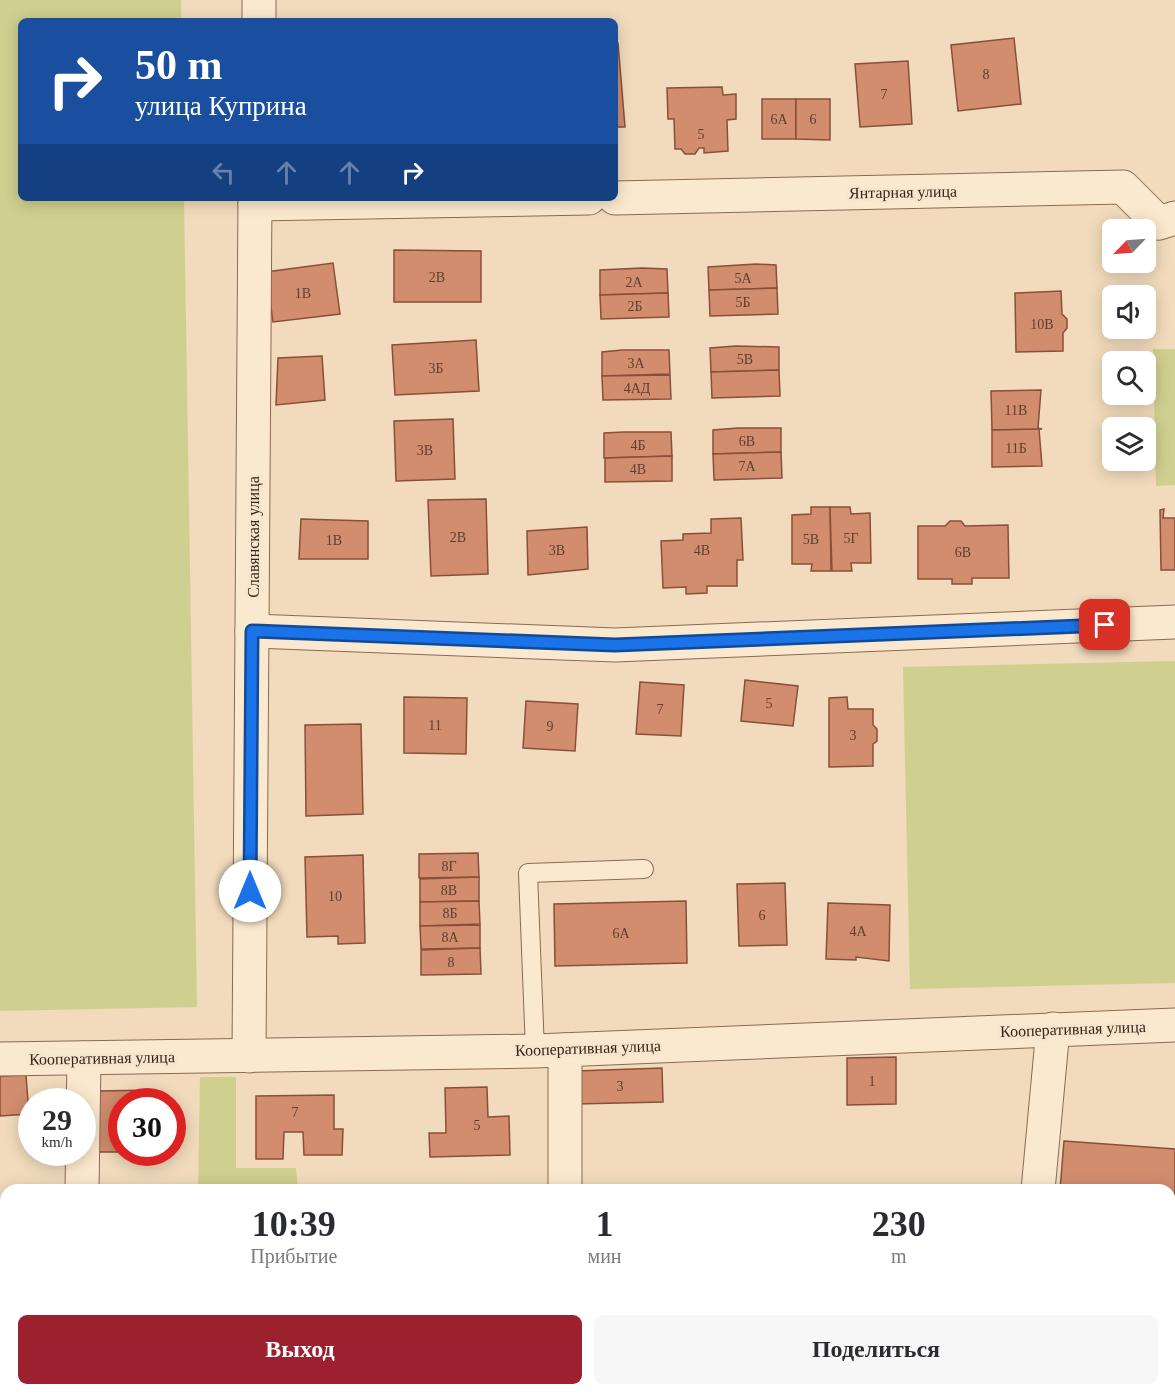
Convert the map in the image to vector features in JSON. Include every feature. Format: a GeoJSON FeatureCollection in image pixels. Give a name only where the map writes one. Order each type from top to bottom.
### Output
{"type":"FeatureCollection","features":[{"type":"Feature","properties":{"kind":"street"},"geometry":{"type":"LineString","coordinates":[[259,0],[259,18]]}},
{"type":"Feature","properties":{"kind":"street","name":"Янтарная улица"},"geometry":{"type":"LineString","coordinates":[[618,198],[1123,187],[1160,223],[1175,218]]}},
{"type":"Feature","properties":{"kind":"street","name":"Славянская улица"},"geometry":{"type":"LineString","coordinates":[[249,1056],[255,201]]}},
{"type":"Feature","properties":{"kind":"street"},"geometry":{"type":"LineString","coordinates":[[252,631],[615,645],[1175,622]]}},
{"type":"Feature","properties":{"kind":"street","name":"Кооперативная улица"},"geometry":{"type":"LineString","coordinates":[[0,1059],[550,1050],[1175,1025]]}},
{"type":"Feature","properties":{"kind":"street"},"geometry":{"type":"LineString","coordinates":[[1039,1184],[1053,1029]]}},
{"type":"Feature","properties":{"kind":"street"},"geometry":{"type":"LineString","coordinates":[[550,1050],[564,1184]]}},
{"type":"Feature","properties":{"kind":"street"},"geometry":{"type":"LineString","coordinates":[[82,1184],[84,1058]]}},
{"type":"Feature","properties":{"kind":"lane"},"geometry":{"type":"LineString","coordinates":[[550,1050],[528,873],[645,869]]}},
{"type":"Feature","properties":{"kind":"green space"},"geometry":{"type":"Polygon","coordinates":[[[0,0],[181,0],[181,18],[18,18],[18,201],[184,201],[197,1007],[0,1011],[0,0]]]}},
{"type":"Feature","properties":{"kind":"green space"},"geometry":{"type":"Polygon","coordinates":[[[1153,349],[1175,349],[1175,485],[1156,486],[1156,351],[1153,349]]]}},
{"type":"Feature","properties":{"kind":"green space"},"geometry":{"type":"Polygon","coordinates":[[[1175,661],[1175,983],[910,989],[903,667],[1175,661]]]}},
{"type":"Feature","properties":{"kind":"green space"},"geometry":{"type":"Polygon","coordinates":[[[200,1077],[236,1077],[236,1168],[296,1168],[298,1184],[198,1184],[200,1077]]]}},
{"type":"Feature","properties":{"kind":"building"},"geometry":{"type":"Polygon","coordinates":[[[1014,38],[1021,104],[958,111],[951,45],[1014,38]]]}},
{"type":"Feature","properties":{"kind":"building"},"geometry":{"type":"Polygon","coordinates":[[[618,43],[625,127],[618,127],[618,43]]]}},
{"type":"Feature","properties":{"kind":"building"},"geometry":{"type":"Polygon","coordinates":[[[908,61],[912,124],[860,127],[855,64],[908,61]]]}},
{"type":"Feature","properties":{"kind":"building"},"geometry":{"type":"Polygon","coordinates":[[[722,87],[723,95],[736,94],[736,119],[727,120],[728,151],[704,153],[704,148],[699,148],[695,154],[685,154],[681,149],[675,149],[674,119],[668,119],[667,88],[722,87]]]}},
{"type":"Feature","properties":{"kind":"building"},"geometry":{"type":"Polygon","coordinates":[[[762,99],[796,99],[796,139],[762,139],[762,99]]]}},
{"type":"Feature","properties":{"kind":"building"},"geometry":{"type":"Polygon","coordinates":[[[796,99],[830,99],[830,140],[796,139],[796,99]]]}},
{"type":"Feature","properties":{"kind":"building"},"geometry":{"type":"Polygon","coordinates":[[[394,250],[481,251],[481,302],[394,302],[394,250]]]}},
{"type":"Feature","properties":{"kind":"building"},"geometry":{"type":"Polygon","coordinates":[[[333,263],[340,314],[273,322],[266,272],[333,263]]]}},
{"type":"Feature","properties":{"kind":"building"},"geometry":{"type":"Polygon","coordinates":[[[776,265],[777,288],[709,290],[708,267],[776,265]]]}},
{"type":"Feature","properties":{"kind":"building"},"geometry":{"type":"Polygon","coordinates":[[[667,269],[668,293],[600,295],[600,270],[667,269]]]}},
{"type":"Feature","properties":{"kind":"building"},"geometry":{"type":"Polygon","coordinates":[[[777,288],[778,314],[710,316],[709,290],[777,288]]]}},
{"type":"Feature","properties":{"kind":"building"},"geometry":{"type":"Polygon","coordinates":[[[1061,291],[1062,314],[1067,319],[1067,328],[1063,333],[1063,351],[1016,352],[1015,293],[1061,291]]]}},
{"type":"Feature","properties":{"kind":"building"},"geometry":{"type":"Polygon","coordinates":[[[668,293],[669,317],[601,319],[600,295],[668,293]]]}},
{"type":"Feature","properties":{"kind":"building"},"geometry":{"type":"Polygon","coordinates":[[[476,340],[479,391],[395,395],[392,345],[476,340]]]}},
{"type":"Feature","properties":{"kind":"building"},"geometry":{"type":"Polygon","coordinates":[[[779,347],[779,370],[711,372],[710,348],[779,347]]]}},
{"type":"Feature","properties":{"kind":"building"},"geometry":{"type":"Polygon","coordinates":[[[669,350],[670,374],[602,376],[602,352],[669,350]]]}},
{"type":"Feature","properties":{"kind":"building"},"geometry":{"type":"Polygon","coordinates":[[[322,356],[325,400],[276,405],[278,358],[322,356]]]}},
{"type":"Feature","properties":{"kind":"building"},"geometry":{"type":"Polygon","coordinates":[[[779,370],[780,396],[712,398],[711,372],[779,370]]]}},
{"type":"Feature","properties":{"kind":"building"},"geometry":{"type":"Polygon","coordinates":[[[670,375],[671,399],[603,400],[602,376],[670,375]]]}},
{"type":"Feature","properties":{"kind":"building"},"geometry":{"type":"Polygon","coordinates":[[[1041,390],[1038,428],[1042,429],[992,430],[991,391],[1041,390]]]}},
{"type":"Feature","properties":{"kind":"building"},"geometry":{"type":"Polygon","coordinates":[[[453,419],[455,479],[396,481],[394,421],[453,419]]]}},
{"type":"Feature","properties":{"kind":"building"},"geometry":{"type":"Polygon","coordinates":[[[781,428],[781,452],[713,454],[713,430],[781,428]]]}},
{"type":"Feature","properties":{"kind":"building"},"geometry":{"type":"Polygon","coordinates":[[[1039,429],[1042,466],[992,467],[992,430],[1039,429]]]}},
{"type":"Feature","properties":{"kind":"building"},"geometry":{"type":"Polygon","coordinates":[[[671,432],[672,456],[604,458],[604,433],[671,432]]]}},
{"type":"Feature","properties":{"kind":"building"},"geometry":{"type":"Polygon","coordinates":[[[781,452],[782,478],[714,480],[713,454],[781,452]]]}},
{"type":"Feature","properties":{"kind":"building"},"geometry":{"type":"Polygon","coordinates":[[[672,456],[672,481],[605,482],[605,458],[672,456]]]}},
{"type":"Feature","properties":{"kind":"building"},"geometry":{"type":"Polygon","coordinates":[[[486,499],[488,574],[431,576],[428,500],[486,499]]]}},
{"type":"Feature","properties":{"kind":"building"},"geometry":{"type":"Polygon","coordinates":[[[811,507],[830,507],[831,571],[811,571],[812,564],[792,564],[792,515],[811,514],[811,507]]]}},
{"type":"Feature","properties":{"kind":"building"},"geometry":{"type":"Polygon","coordinates":[[[830,507],[850,507],[851,514],[870,513],[871,563],[851,563],[852,571],[832,571],[830,507]]]}},
{"type":"Feature","properties":{"kind":"building"},"geometry":{"type":"Polygon","coordinates":[[[1164,509],[1163,518],[1175,518],[1175,570],[1161,570],[1160,510],[1164,509]]]}},
{"type":"Feature","properties":{"kind":"building"},"geometry":{"type":"Polygon","coordinates":[[[741,518],[743,560],[737,560],[737,586],[707,586],[707,593],[686,594],[686,587],[663,588],[661,541],[683,540],[683,534],[711,533],[711,519],[741,518]]]}},
{"type":"Feature","properties":{"kind":"building"},"geometry":{"type":"Polygon","coordinates":[[[301,519],[368,521],[368,559],[299,559],[301,519]]]}},
{"type":"Feature","properties":{"kind":"building"},"geometry":{"type":"Polygon","coordinates":[[[950,521],[961,521],[965,526],[1008,525],[1009,578],[972,578],[972,584],[952,584],[952,579],[918,579],[918,526],[945,526],[950,521]]]}},
{"type":"Feature","properties":{"kind":"building"},"geometry":{"type":"Polygon","coordinates":[[[587,527],[588,569],[528,575],[527,531],[587,527]]]}},
{"type":"Feature","properties":{"kind":"building"},"geometry":{"type":"Polygon","coordinates":[[[745,680],[798,686],[793,726],[741,721],[745,680]]]}},
{"type":"Feature","properties":{"kind":"building"},"geometry":{"type":"Polygon","coordinates":[[[640,682],[684,685],[681,736],[636,734],[640,682]]]}},
{"type":"Feature","properties":{"kind":"building"},"geometry":{"type":"Polygon","coordinates":[[[404,697],[467,698],[466,754],[404,753],[404,697]]]}},
{"type":"Feature","properties":{"kind":"building"},"geometry":{"type":"Polygon","coordinates":[[[847,697],[848,709],[873,709],[873,725],[877,729],[877,741],[873,744],[873,766],[829,767],[829,698],[847,697]]]}},
{"type":"Feature","properties":{"kind":"building"},"geometry":{"type":"Polygon","coordinates":[[[526,701],[578,704],[575,751],[523,748],[526,701]]]}},
{"type":"Feature","properties":{"kind":"building"},"geometry":{"type":"Polygon","coordinates":[[[361,724],[363,814],[306,816],[305,725],[361,724]]]}},
{"type":"Feature","properties":{"kind":"building"},"geometry":{"type":"Polygon","coordinates":[[[478,853],[479,877],[419,878],[419,854],[478,853]]]}},
{"type":"Feature","properties":{"kind":"building"},"geometry":{"type":"Polygon","coordinates":[[[363,855],[365,943],[338,944],[338,936],[307,937],[305,857],[363,855]]]}},
{"type":"Feature","properties":{"kind":"building"},"geometry":{"type":"Polygon","coordinates":[[[479,877],[479,901],[420,902],[420,879],[479,877]]]}},
{"type":"Feature","properties":{"kind":"building"},"geometry":{"type":"Polygon","coordinates":[[[785,883],[787,945],[739,946],[737,884],[785,883]]]}},
{"type":"Feature","properties":{"kind":"building"},"geometry":{"type":"Polygon","coordinates":[[[479,901],[480,924],[420,926],[420,902],[479,901]]]}},
{"type":"Feature","properties":{"kind":"building"},"geometry":{"type":"Polygon","coordinates":[[[686,901],[687,963],[555,966],[554,904],[686,901]]]}},
{"type":"Feature","properties":{"kind":"building"},"geometry":{"type":"Polygon","coordinates":[[[828,903],[890,905],[889,961],[856,957],[856,960],[826,959],[828,903]]]}},
{"type":"Feature","properties":{"kind":"building"},"geometry":{"type":"Polygon","coordinates":[[[480,925],[480,948],[421,949],[420,926],[480,925]]]}},
{"type":"Feature","properties":{"kind":"building"},"geometry":{"type":"Polygon","coordinates":[[[480,948],[481,974],[421,975],[421,950],[480,948]]]}},
{"type":"Feature","properties":{"kind":"building"},"geometry":{"type":"Polygon","coordinates":[[[896,1057],[896,1104],[847,1105],[847,1058],[896,1057]]]}},
{"type":"Feature","properties":{"kind":"building"},"geometry":{"type":"Polygon","coordinates":[[[662,1068],[663,1102],[577,1104],[576,1071],[662,1068]]]}},
{"type":"Feature","properties":{"kind":"building"},"geometry":{"type":"Polygon","coordinates":[[[26,1075],[27,1088],[18,1088],[18,1115],[0,1116],[0,1076],[26,1075]]]}},
{"type":"Feature","properties":{"kind":"building"},"geometry":{"type":"Polygon","coordinates":[[[487,1087],[488,1117],[509,1116],[510,1155],[430,1157],[429,1133],[446,1133],[445,1088],[487,1087]]]}},
{"type":"Feature","properties":{"kind":"building"},"geometry":{"type":"Polygon","coordinates":[[[96,1091],[108,1091],[108,1152],[96,1152],[96,1091]]]}},
{"type":"Feature","properties":{"kind":"building"},"geometry":{"type":"Polygon","coordinates":[[[334,1095],[334,1129],[343,1129],[342,1155],[304,1155],[303,1132],[284,1132],[283,1159],[256,1159],[256,1096],[334,1095]]]}},
{"type":"Feature","properties":{"kind":"building"},"geometry":{"type":"Polygon","coordinates":[[[1064,1141],[1175,1149],[1175,1184],[1060,1184],[1064,1141]]]}},
{"type":"Feature","properties":{"kind":"route"},"geometry":{"type":"LineString","coordinates":[[250,891],[252,631],[615,645],[1105,625]]}}]}
